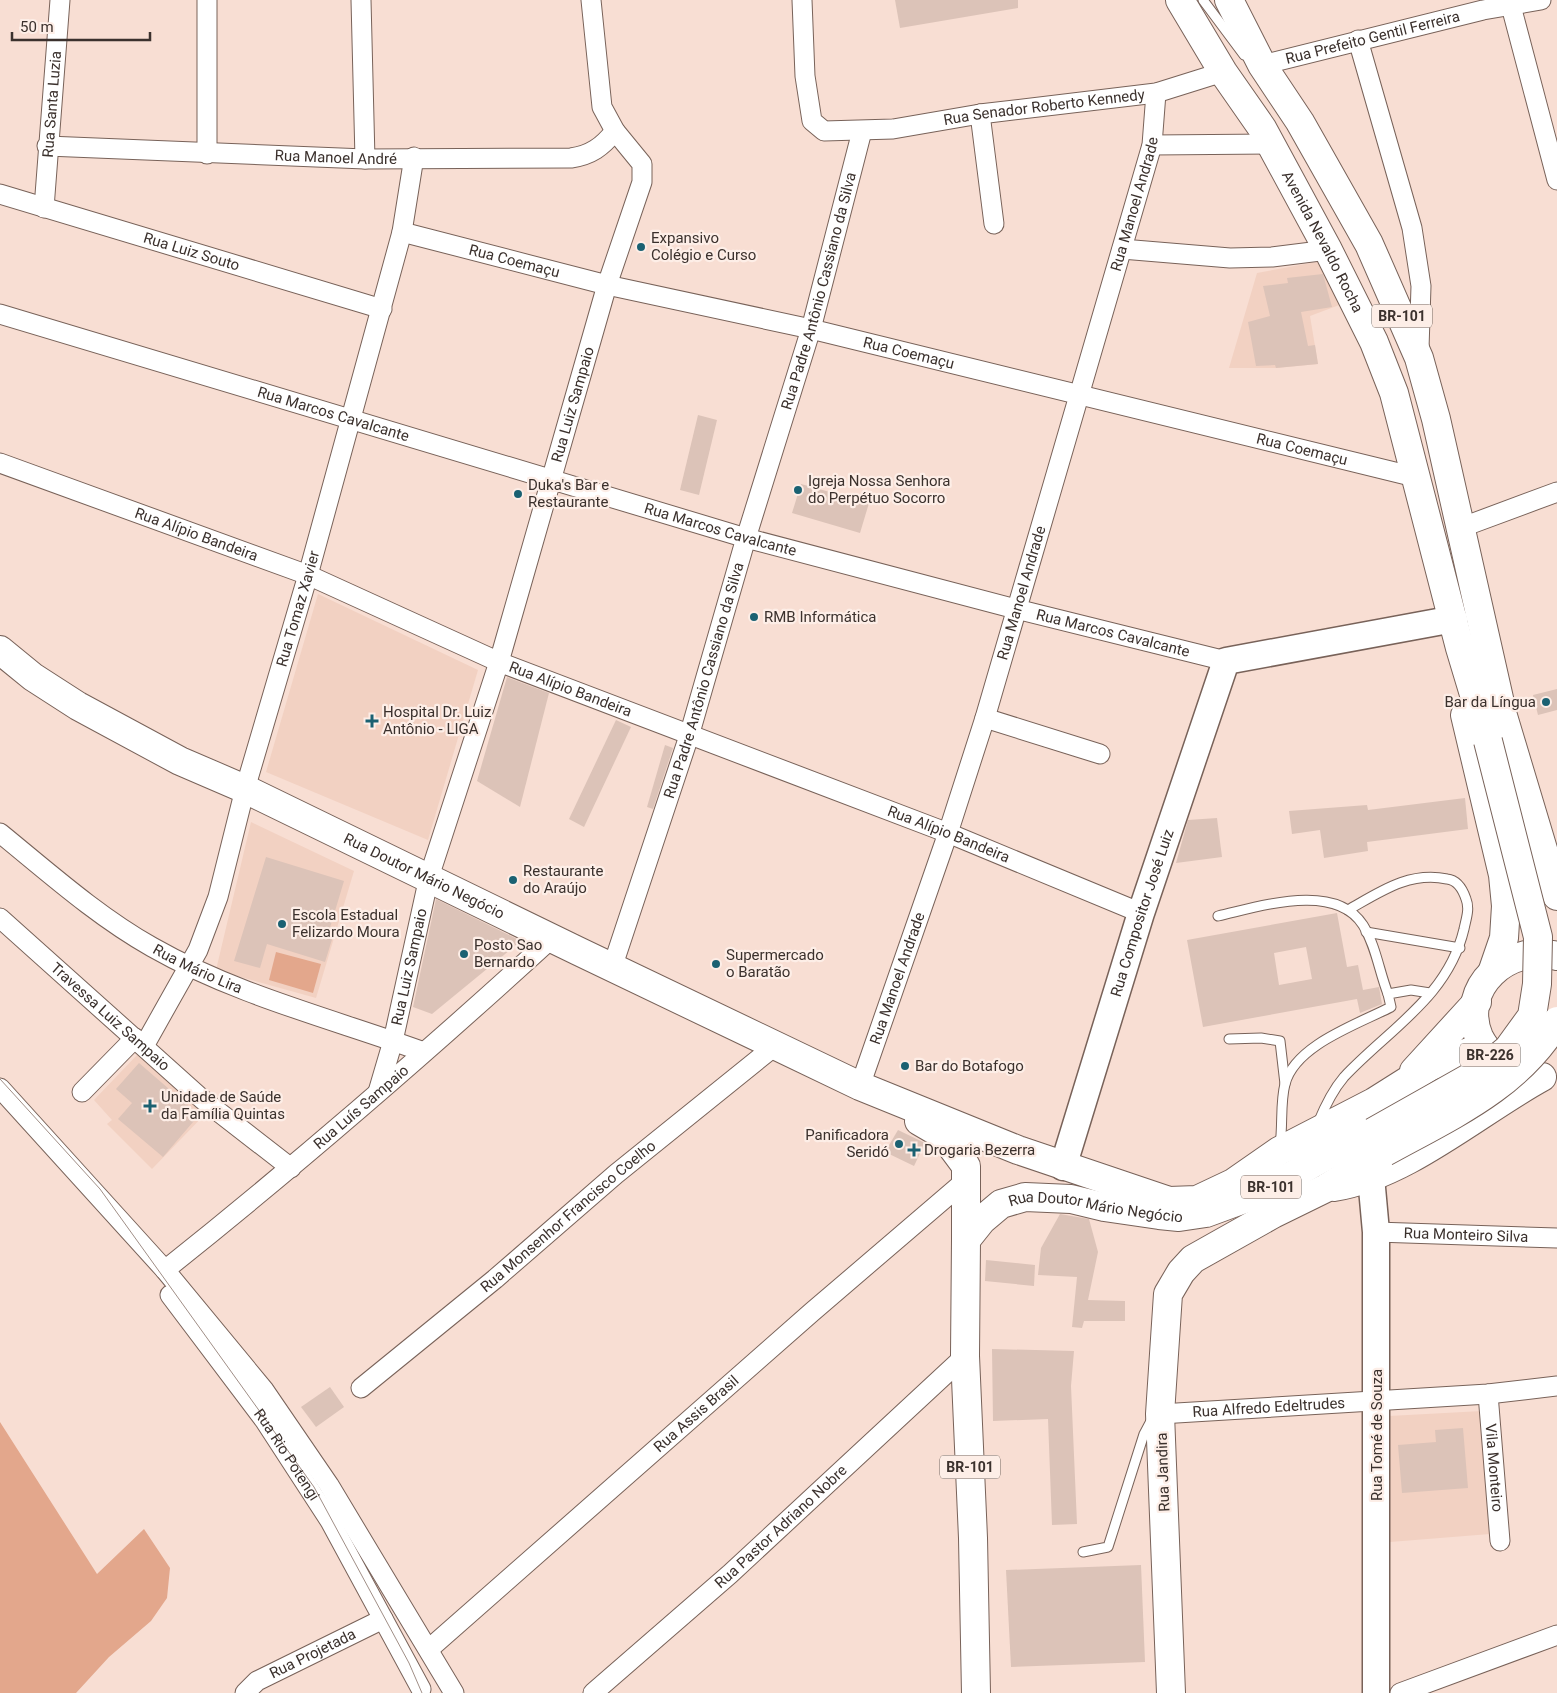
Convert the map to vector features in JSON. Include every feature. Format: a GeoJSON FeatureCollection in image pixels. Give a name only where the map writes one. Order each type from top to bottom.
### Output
{"type":"FeatureCollection","features":[{"type":"Feature","properties":{"kind":"main road","name":"Avenida Nevaldo Rocha"},"geometry":{"type":"LineString","coordinates":[[1180,0],[1230,82],[1271,144],[1328,250],[1374,342],[1394,393],[1460,648]]}},
{"type":"Feature","properties":{"kind":"main road","name":"BR-101"},"geometry":{"type":"LineString","coordinates":[[1230,0],[1262,65],[1300,122],[1369,244],[1419,358],[1436,419],[1503,716],[1557,896]]}},
{"type":"Feature","properties":{"kind":"main road"},"geometry":{"type":"LineString","coordinates":[[1471,574],[1503,643],[1557,863]]}},
{"type":"Feature","properties":{"kind":"main road","name":"BR-101"},"geometry":{"type":"LineString","coordinates":[[1326,1188],[1379,1142],[1483,1070],[1508,1049],[1532,1016],[1537,984],[1538,937],[1488,740],[1460,648]]}},
{"type":"Feature","properties":{"kind":"main road"},"geometry":{"type":"LineString","coordinates":[[1460,648],[1463,705],[1473,757],[1503,875],[1506,906],[1504,938],[1494,970]]}},
{"type":"Feature","properties":{"kind":"main road","name":"Rua Doutor Mário Negócio"},"geometry":{"type":"LineString","coordinates":[[0,650],[33,677],[78,706],[180,761],[245,789],[429,877],[612,968],[860,1086],[1063,1167],[1169,1201],[1196,1200],[1233,1183],[1279,1151],[1317,1140],[1431,1066],[1469,1052],[1486,1050]]}},
{"type":"Feature","properties":{"kind":"main road","name":"BR-226"},"geometry":{"type":"LineString","coordinates":[[1550,1076],[1522,1075],[1509,1070],[1497,1062],[1486,1050],[1479,1035],[1475,1018],[1482,986],[1494,970],[1509,959],[1526,953],[1546,953],[1557,956]]}},
{"type":"Feature","properties":{"kind":"main road","name":"Rua Doutor Mário Negócio"},"geometry":{"type":"LineString","coordinates":[[1405,1082],[1428,1054],[1477,1002]]}},
{"type":"Feature","properties":{"kind":"main road","name":"BR-101"},"geometry":{"type":"LineString","coordinates":[[1379,1142],[1491,1091],[1519,1070],[1543,1044],[1557,1021]]}},
{"type":"Feature","properties":{"kind":"main road"},"geometry":{"type":"LineString","coordinates":[[1326,1188],[1354,1184],[1421,1152],[1515,1092],[1550,1076]]}},
{"type":"Feature","properties":{"kind":"main road","name":"Rua Doutor Mário Negócio"},"geometry":{"type":"LineString","coordinates":[[860,1086],[887,1104],[943,1135],[966,1166],[966,1240]]}},
{"type":"Feature","properties":{"kind":"main road"},"geometry":{"type":"LineString","coordinates":[[1206,1213],[1244,1186],[1317,1140]]}},
{"type":"Feature","properties":{"kind":"main road","name":"Rua Doutor Mário Negócio"},"geometry":{"type":"LineString","coordinates":[[966,1240],[982,1220],[1001,1204],[1025,1197],[1071,1199],[1104,1207],[1179,1217],[1206,1213],[1263,1192],[1324,1156],[1379,1142]]}},
{"type":"Feature","properties":{"kind":"main road","name":"Rua Jandira"},"geometry":{"type":"LineString","coordinates":[[1172,1693],[1160,1414],[1168,1294],[1181,1272],[1193,1259],[1273,1214],[1326,1188]]}},
{"type":"Feature","properties":{"kind":"main road","name":"BR-101"},"geometry":{"type":"LineString","coordinates":[[966,1240],[965,1356],[973,1538],[976,1693]]}},
{"type":"Feature","properties":{"kind":"street","name":"Rua Santa Luzia"},"geometry":{"type":"LineString","coordinates":[[44,208],[47,146],[60,0]]}},
{"type":"Feature","properties":{"kind":"street"},"geometry":{"type":"LineString","coordinates":[[207,0],[207,154]]}},
{"type":"Feature","properties":{"kind":"street"},"geometry":{"type":"LineString","coordinates":[[361,0],[366,159]]}},
{"type":"Feature","properties":{"kind":"street","name":"Rua Luiz Sampaio"},"geometry":{"type":"LineString","coordinates":[[378,1092],[393,1041],[429,877],[499,662],[607,285],[642,182],[642,164],[615,131],[602,107],[591,0]]}},
{"type":"Feature","properties":{"kind":"street","name":"Rua Senador Roberto Kennedy"},"geometry":{"type":"LineString","coordinates":[[802,0],[805,76],[812,122],[824,131],[903,128],[980,114],[1156,93],[1230,82]]}},
{"type":"Feature","properties":{"kind":"street","name":"Rua Prefeito Gentil Ferreira"},"geometry":{"type":"LineString","coordinates":[[1262,65],[1480,5],[1511,6],[1541,0]]}},
{"type":"Feature","properties":{"kind":"street"},"geometry":{"type":"LineString","coordinates":[[1511,6],[1557,180]]}},
{"type":"Feature","properties":{"kind":"street"},"geometry":{"type":"LineString","coordinates":[[1358,40],[1412,228],[1421,286],[1419,358]]}},
{"type":"Feature","properties":{"kind":"street","name":"Rua Manoel Andrade"},"geometry":{"type":"LineString","coordinates":[[860,1086],[948,833],[985,718],[1152,145],[1156,93]]}},
{"type":"Feature","properties":{"kind":"street"},"geometry":{"type":"LineString","coordinates":[[980,114],[994,224]]}},
{"type":"Feature","properties":{"kind":"street","name":"Rua Manoel André"},"geometry":{"type":"LineString","coordinates":[[47,146],[366,159],[571,158],[586,156],[602,147],[615,131]]}},
{"type":"Feature","properties":{"kind":"street","name":"Rua Padre Antônio Cassiano da Silva"},"geometry":{"type":"LineString","coordinates":[[612,968],[689,736],[746,538],[811,329],[862,131]]}},
{"type":"Feature","properties":{"kind":"street"},"geometry":{"type":"LineString","coordinates":[[1152,145],[1271,144]]}},
{"type":"Feature","properties":{"kind":"street","name":"Rua Tomaz Xavier"},"geometry":{"type":"LineString","coordinates":[[82,1092],[139,1042],[189,966],[218,898],[245,789],[308,575],[382,309],[402,232],[414,158]]}},
{"type":"Feature","properties":{"kind":"street","name":"Rua Luiz Souto"},"geometry":{"type":"LineString","coordinates":[[0,194],[382,309]]}},
{"type":"Feature","properties":{"kind":"street","name":"Rua Coemaçu"},"geometry":{"type":"LineString","coordinates":[[402,232],[607,285],[811,329],[1079,393],[1415,477]]}},
{"type":"Feature","properties":{"kind":"street"},"geometry":{"type":"LineString","coordinates":[[1122,249],[1230,258],[1272,257],[1328,250]]}},
{"type":"Feature","properties":{"kind":"street","name":"Rua Marcos Cavalcante"},"geometry":{"type":"LineString","coordinates":[[0,314],[746,538],[1016,609],[1226,661],[1246,659],[1454,619]]}},
{"type":"Feature","properties":{"kind":"street","name":"Rua Alípio Bandeira"},"geometry":{"type":"LineString","coordinates":[[0,463],[308,575],[499,662],[689,736],[948,833],[1141,913]]}},
{"type":"Feature","properties":{"kind":"street"},"geometry":{"type":"LineString","coordinates":[[1460,528],[1557,492]]}},
{"type":"Feature","properties":{"kind":"street","name":"Rua Compositor José Luiz"},"geometry":{"type":"LineString","coordinates":[[1063,1167],[1141,913],[1226,661]]}},
{"type":"Feature","properties":{"kind":"street"},"geometry":{"type":"LineString","coordinates":[[985,718],[1100,754]]}},
{"type":"Feature","properties":{"kind":"street","name":"Rua Mário Lira"},"geometry":{"type":"LineString","coordinates":[[0,833],[118,925],[151,946],[189,966],[233,985],[424,1052]]}},
{"type":"Feature","properties":{"kind":"street","name":"Travessa Luiz Sampaio"},"geometry":{"type":"LineString","coordinates":[[0,918],[202,1100],[292,1168]]}},
{"type":"Feature","properties":{"kind":"street","name":"Rua Luís Sampaio"},"geometry":{"type":"LineString","coordinates":[[164,1270],[292,1168],[552,938]]}},
{"type":"Feature","properties":{"kind":"street","name":"Rua Monsenhor Francisco Coelho"},"geometry":{"type":"LineString","coordinates":[[361,1388],[495,1280],[616,1174],[776,1045]]}},
{"type":"Feature","properties":{"kind":"street","name":"Rua Rio Potengi"},"geometry":{"type":"LineString","coordinates":[[0,1088],[164,1270],[264,1390],[297,1437],[429,1649],[454,1693]]}},
{"type":"Feature","properties":{"kind":"street","name":"Rua Tomé de Souza"},"geometry":{"type":"LineString","coordinates":[[1371,1177],[1376,1232],[1376,1693]]}},
{"type":"Feature","properties":{"kind":"street","name":"Rua Assis Brasil"},"geometry":{"type":"LineString","coordinates":[[429,1649],[812,1312],[965,1181]]}},
{"type":"Feature","properties":{"kind":"street","name":"Rua Monteiro Silva"},"geometry":{"type":"LineString","coordinates":[[1376,1232],[1557,1238]]}},
{"type":"Feature","properties":{"kind":"street","name":"Rua Rio Potengi"},"geometry":{"type":"LineString","coordinates":[[132,1234],[143,1258],[233,1381],[265,1421],[330,1521],[421,1691]]}},
{"type":"Feature","properties":{"kind":"street","name":"Rua Pastor Adriano Nobre"},"geometry":{"type":"LineString","coordinates":[[593,1693],[730,1574],[965,1356]]}},
{"type":"Feature","properties":{"kind":"street","name":"Rua Alfredo Edeltrudes"},"geometry":{"type":"LineString","coordinates":[[1160,1414],[1488,1394],[1557,1386]]}},
{"type":"Feature","properties":{"kind":"street","name":"Vila Monteiro"},"geometry":{"type":"LineString","coordinates":[[1488,1394],[1500,1541]]}},
{"type":"Feature","properties":{"kind":"street","name":"Rua Projetada"},"geometry":{"type":"LineString","coordinates":[[245,1693],[257,1680],[383,1619]]}},
{"type":"Feature","properties":{"kind":"street"},"geometry":{"type":"LineString","coordinates":[[1400,1693],[1557,1635]]}},
{"type":"Feature","properties":{"kind":"street","name":"Rua Rio Potengi"},"geometry":{"type":"LineString","coordinates":[[421,1691],[430,1668],[429,1649]]}},
{"type":"Feature","properties":{"kind":"lane"},"geometry":{"type":"LineString","coordinates":[[1198,0],[1230,82]]}},
{"type":"Feature","properties":{"kind":"lane"},"geometry":{"type":"LineString","coordinates":[[1203,0],[1278,100],[1300,122]]}},
{"type":"Feature","properties":{"kind":"lane"},"geometry":{"type":"LineString","coordinates":[[1317,1140],[1326,1102],[1343,1078],[1413,1015],[1460,948],[1468,905],[1463,891],[1453,880],[1433,876],[1414,878],[1390,885],[1348,910]]}},
{"type":"Feature","properties":{"kind":"lane"},"geometry":{"type":"LineString","coordinates":[[1218,916],[1299,899],[1324,901],[1348,910],[1362,924],[1373,944],[1391,1007],[1314,1047],[1301,1056],[1291,1070],[1285,1084]]}},
{"type":"Feature","properties":{"kind":"lane"},"geometry":{"type":"LineString","coordinates":[[1366,932],[1460,948]]}},
{"type":"Feature","properties":{"kind":"lane"},"geometry":{"type":"LineString","coordinates":[[1388,994],[1411,990],[1430,993]]}},
{"type":"Feature","properties":{"kind":"lane"},"geometry":{"type":"LineString","coordinates":[[1230,1039],[1261,1038],[1280,1041],[1285,1084],[1279,1151]]}},
{"type":"Feature","properties":{"kind":"lane"},"geometry":{"type":"LineString","coordinates":[[1082,1552],[1108,1547],[1144,1434],[1153,1418],[1160,1414]]}},
{"type":"Feature","properties":{"kind":"shaded area"},"geometry":{"type":"Polygon","coordinates":[[[1322,261],[1342,304],[1310,316],[1318,364],[1276,368],[1229,368],[1257,273],[1322,261]]]}},
{"type":"Feature","properties":{"kind":"shaded area","name":"Hospital Dr. Luiz Antônio - LIGA"},"geometry":{"type":"Polygon","coordinates":[[[318,594],[478,670],[428,840],[266,772],[318,594]]]}},
{"type":"Feature","properties":{"kind":"shaded area","name":"Escola Estadual Felizardo Moura"},"geometry":{"type":"Polygon","coordinates":[[[251,822],[354,871],[316,998],[216,970],[251,822]]]}},
{"type":"Feature","properties":{"kind":"shaded area"},"geometry":{"type":"Polygon","coordinates":[[[276,952],[321,964],[313,993],[269,980],[276,952]]]}},
{"type":"Feature","properties":{"kind":"shaded area","name":"Unidade de Saúde da Família Quintas"},"geometry":{"type":"Polygon","coordinates":[[[139,1053],[207,1112],[152,1169],[107,1124],[112,1120],[94,1100],[139,1053]]]}},
{"type":"Feature","properties":{"kind":"shaded area"},"geometry":{"type":"Polygon","coordinates":[[[1482,1411],[1490,1534],[1390,1542],[1389,1416],[1482,1411]]]}},
{"type":"Feature","properties":{"kind":"shaded area"},"geometry":{"type":"Polygon","coordinates":[[[0,1422],[97,1574],[144,1529],[170,1568],[167,1598],[151,1621],[109,1657],[76,1693],[0,1693],[0,1422]]]}},
{"type":"Feature","properties":{"kind":"building"},"geometry":{"type":"Polygon","coordinates":[[[895,0],[1018,0],[1018,8],[900,28],[895,0]]]}},
{"type":"Feature","properties":{"kind":"building"},"geometry":{"type":"Polygon","coordinates":[[[1323,274],[1332,307],[1301,312],[1308,346],[1315,345],[1318,364],[1276,368],[1275,365],[1256,366],[1248,322],[1270,316],[1263,286],[1288,283],[1287,278],[1323,274]]]}},
{"type":"Feature","properties":{"kind":"building"},"geometry":{"type":"Polygon","coordinates":[[[698,415],[717,420],[699,495],[680,490],[698,415]]]}},
{"type":"Feature","properties":{"kind":"building"},"geometry":{"type":"Polygon","coordinates":[[[801,484],[869,503],[860,533],[792,513],[801,484]]]}},
{"type":"Feature","properties":{"kind":"building"},"geometry":{"type":"Polygon","coordinates":[[[507,677],[549,693],[520,807],[477,781],[507,677]]]}},
{"type":"Feature","properties":{"kind":"building","name":"Bar da Língua"},"geometry":{"type":"Polygon","coordinates":[[[1557,689],[1557,710],[1538,715],[1533,695],[1557,689]]]}},
{"type":"Feature","properties":{"kind":"building"},"geometry":{"type":"Polygon","coordinates":[[[616,720],[631,727],[584,827],[569,819],[616,720]]]}},
{"type":"Feature","properties":{"kind":"building"},"geometry":{"type":"Polygon","coordinates":[[[665,745],[673,748],[653,809],[647,807],[665,745]]]}},
{"type":"Feature","properties":{"kind":"building"},"geometry":{"type":"Polygon","coordinates":[[[1465,798],[1468,829],[1367,842],[1368,851],[1324,858],[1320,830],[1292,834],[1289,811],[1367,805],[1368,810],[1465,798]]]}},
{"type":"Feature","properties":{"kind":"building"},"geometry":{"type":"Polygon","coordinates":[[[1217,818],[1222,857],[1176,863],[1188,820],[1217,818]]]}},
{"type":"Feature","properties":{"kind":"building"},"geometry":{"type":"Polygon","coordinates":[[[266,857],[344,881],[329,931],[334,933],[325,962],[267,944],[260,968],[234,961],[266,857]]]}},
{"type":"Feature","properties":{"kind":"building","name":"Posto Sao Bernardo"},"geometry":{"type":"Polygon","coordinates":[[[436,899],[521,941],[432,1014],[413,1007],[436,899]]]}},
{"type":"Feature","properties":{"kind":"building"},"geometry":{"type":"Polygon","coordinates":[[[1337,913],[1347,967],[1358,965],[1363,990],[1379,987],[1382,1004],[1360,1013],[1357,999],[1203,1027],[1187,940],[1337,913]],[[1306,947],[1274,953],[1279,985],[1312,979],[1306,947]]]}},
{"type":"Feature","properties":{"kind":"building","name":"Unidade de Saúde da Família Quintas"},"geometry":{"type":"Polygon","coordinates":[[[139,1063],[199,1115],[163,1157],[118,1119],[132,1103],[116,1089],[139,1063]]]}},
{"type":"Feature","properties":{"kind":"building"},"geometry":{"type":"Polygon","coordinates":[[[898,1130],[925,1143],[914,1166],[885,1152],[898,1130]]]}},
{"type":"Feature","properties":{"kind":"building"},"geometry":{"type":"Polygon","coordinates":[[[1060,1214],[1089,1219],[1098,1252],[1088,1300],[1125,1301],[1125,1321],[1084,1321],[1082,1328],[1072,1327],[1077,1277],[1038,1275],[1041,1248],[1060,1214]]]}},
{"type":"Feature","properties":{"kind":"building"},"geometry":{"type":"Polygon","coordinates":[[[986,1260],[1035,1265],[1034,1286],[985,1281],[986,1260]]]}},
{"type":"Feature","properties":{"kind":"building"},"geometry":{"type":"Polygon","coordinates":[[[992,1349],[1074,1351],[1071,1386],[1077,1524],[1052,1525],[1048,1419],[993,1421],[992,1349]]]}},
{"type":"Feature","properties":{"kind":"building"},"geometry":{"type":"Polygon","coordinates":[[[330,1387],[344,1407],[316,1427],[301,1407],[330,1387]]]}},
{"type":"Feature","properties":{"kind":"building"},"geometry":{"type":"Polygon","coordinates":[[[1463,1428],[1468,1488],[1402,1493],[1398,1445],[1436,1442],[1435,1430],[1463,1428]]]}},
{"type":"Feature","properties":{"kind":"building"},"geometry":{"type":"Polygon","coordinates":[[[1141,1565],[1145,1662],[1011,1667],[1006,1570],[1141,1565]]]}},
{"type":"Feature","properties":{"kind":"tram line"},"geometry":{"type":"LineString","coordinates":[[0,1079],[100,1189],[314,1487],[409,1663],[422,1693]]}},
{"type":"Feature","properties":{"kind":"place","name":"Expansivo Colégio e Curso"},"geometry":{"type":"Point","coordinates":[641,247]}},
{"type":"Feature","properties":{"kind":"place","name":"Igreja Nossa Senhora do Perpétuo Socorro"},"geometry":{"type":"Point","coordinates":[798,490]}},
{"type":"Feature","properties":{"kind":"place","name":"Duka's Bar e Restaurante"},"geometry":{"type":"Point","coordinates":[518,494]}},
{"type":"Feature","properties":{"kind":"place","name":"RMB Informática"},"geometry":{"type":"Point","coordinates":[754,617]}},
{"type":"Feature","properties":{"kind":"place","name":"Bar da Língua"},"geometry":{"type":"Point","coordinates":[1546,702]}},
{"type":"Feature","properties":{"kind":"place","name":"Hospital Dr. Luiz Antônio - LIGA"},"geometry":{"type":"Point","coordinates":[372,721]}},
{"type":"Feature","properties":{"kind":"place","name":"Restaurante do Araújo"},"geometry":{"type":"Point","coordinates":[513,880]}},
{"type":"Feature","properties":{"kind":"place","name":"Escola Estadual Felizardo Moura"},"geometry":{"type":"Point","coordinates":[282,924]}},
{"type":"Feature","properties":{"kind":"place","name":"Posto Sao Bernardo"},"geometry":{"type":"Point","coordinates":[464,954]}},
{"type":"Feature","properties":{"kind":"place","name":"Supermercado o Baratão"},"geometry":{"type":"Point","coordinates":[716,964]}},
{"type":"Feature","properties":{"kind":"place","name":"Bar do Botafogo"},"geometry":{"type":"Point","coordinates":[905,1066]}},
{"type":"Feature","properties":{"kind":"place","name":"Unidade de Saúde da Família Quintas"},"geometry":{"type":"Point","coordinates":[150,1106]}},
{"type":"Feature","properties":{"kind":"place","name":"Panificadora Seridó"},"geometry":{"type":"Point","coordinates":[899,1144]}},
{"type":"Feature","properties":{"kind":"place","name":"Drogaria Bezerra"},"geometry":{"type":"Point","coordinates":[914,1150]}}]}
